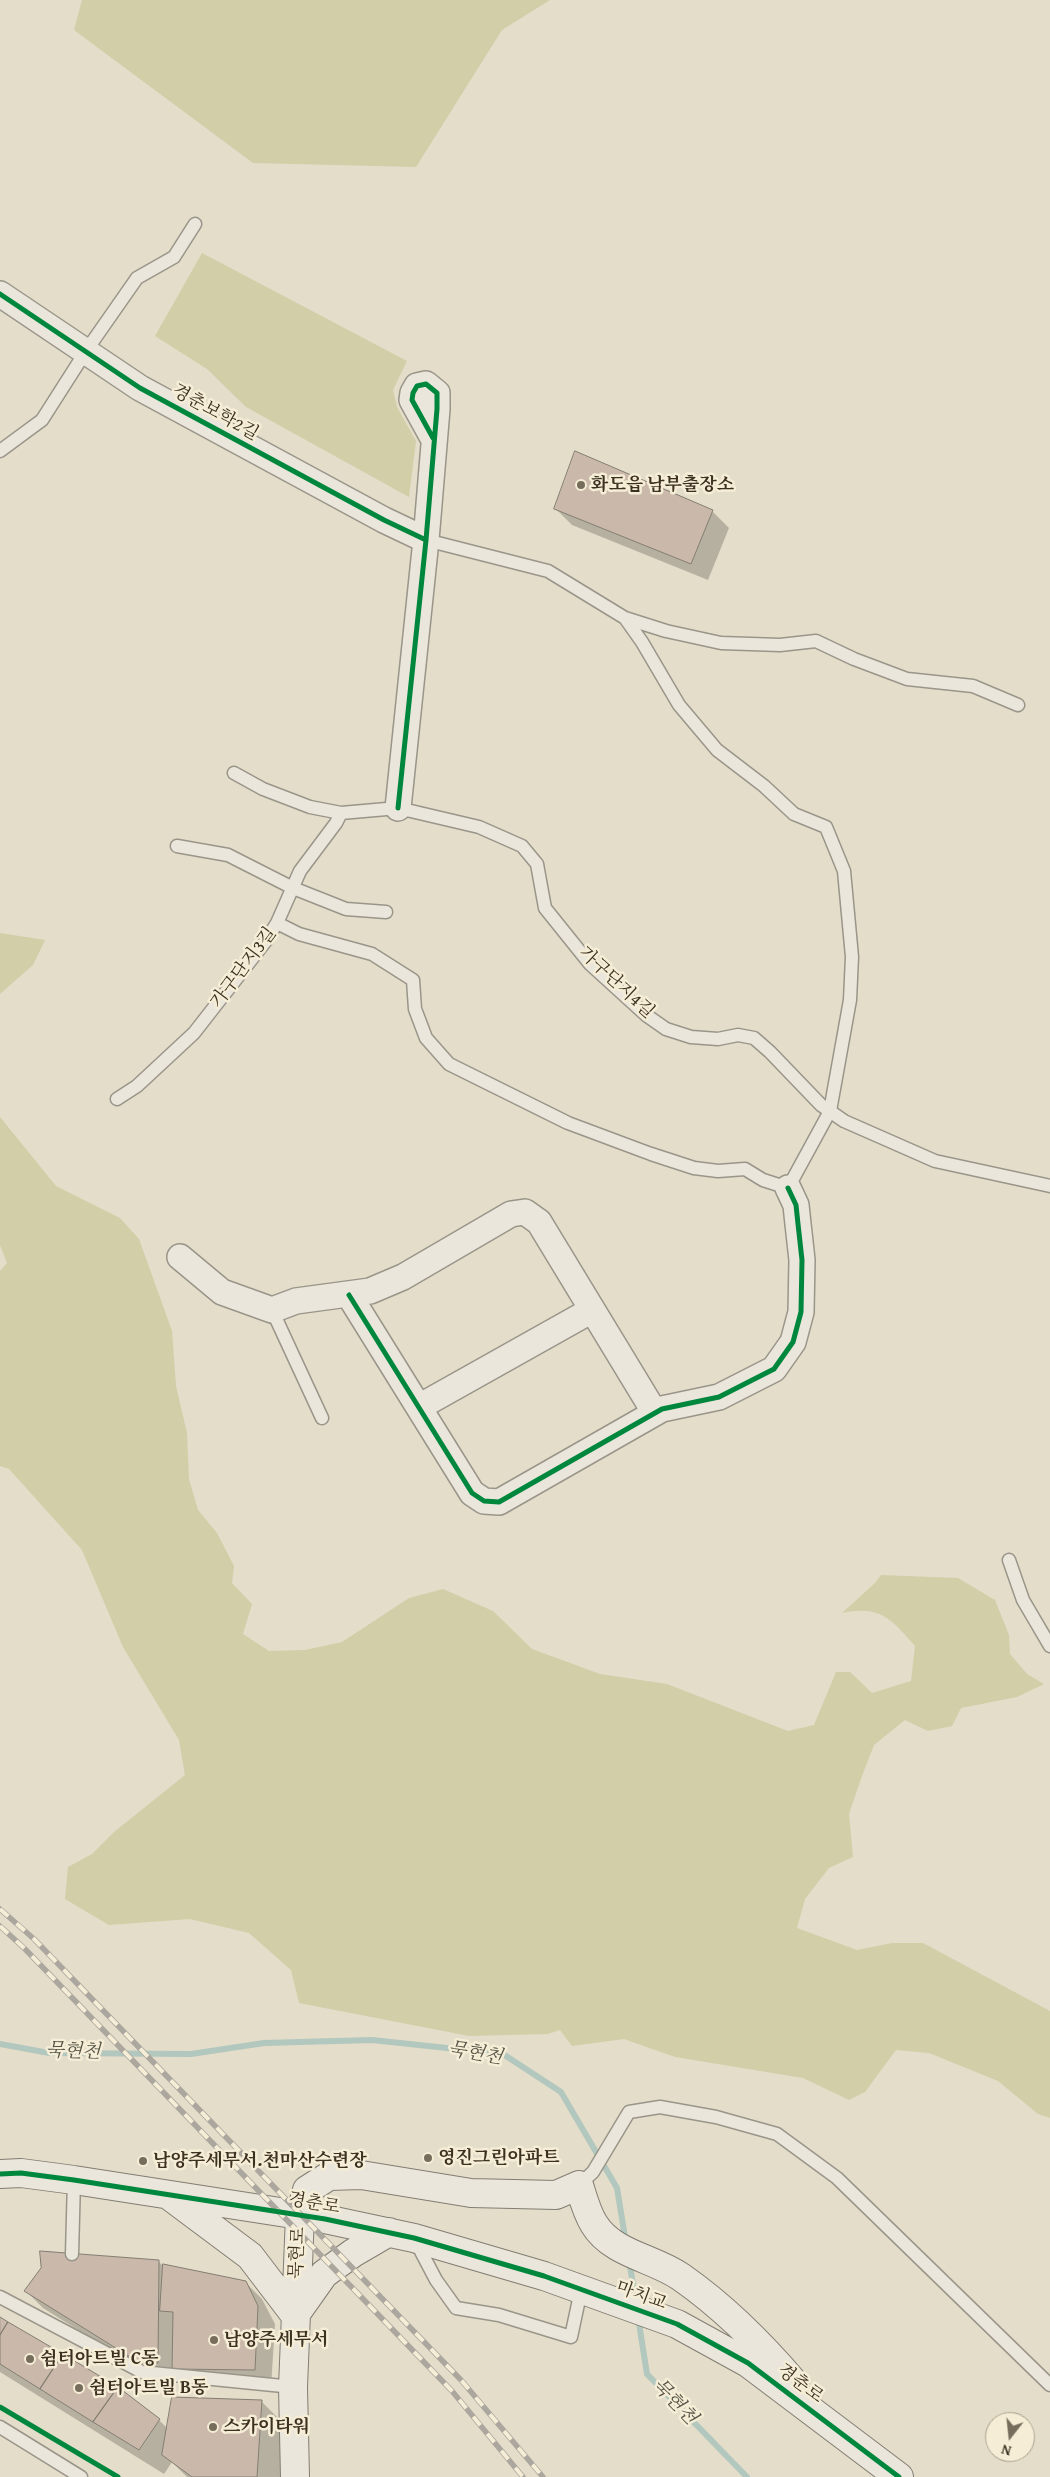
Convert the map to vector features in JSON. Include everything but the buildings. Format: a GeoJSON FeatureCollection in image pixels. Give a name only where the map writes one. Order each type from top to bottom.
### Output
{"type":"FeatureCollection","features":[{"type":"Feature","properties":{"kind":"street","name":"경춘보학2길"},"geometry":{"type":"LineString","coordinates":[[0,294],[140,388],[384,520],[426,540]]}},
{"type":"Feature","properties":{"kind":"street"},"geometry":{"type":"LineString","coordinates":[[398,808],[426,540],[433,438]]}},
{"type":"Feature","properties":{"kind":"street"},"geometry":{"type":"LineString","coordinates":[[349,1295],[472,1493],[484,1502],[499,1502],[662,1409],[718,1397],[774,1369],[793,1342],[802,1312],[802,1260],[796,1205],[788,1188]]}},
{"type":"Feature","properties":{"kind":"street"},"geometry":{"type":"LineString","coordinates":[[180,1257],[222,1292],[272,1310],[296,1301],[370,1291],[402,1277],[510,1214],[525,1212],[539,1222],[655,1413]]}},
{"type":"Feature","properties":{"kind":"street"},"geometry":{"type":"LineString","coordinates":[[419,1407],[592,1310]]}},
{"type":"Feature","properties":{"kind":"street","name":"경춘로"},"geometry":{"type":"LineString","coordinates":[[7,2171],[300,2215],[401,2235],[474,2254],[588,2292]]}},
{"type":"Feature","properties":{"kind":"street","name":"묵현로"},"geometry":{"type":"LineString","coordinates":[[296,2477],[293,2387],[300,2215],[307,2190],[329,2176],[361,2175],[471,2193],[556,2195],[586,2178]]}},
{"type":"Feature","properties":{"kind":"street"},"geometry":{"type":"LineString","coordinates":[[586,2178],[594,2225],[615,2245],[654,2261],[680,2276],[718,2304],[762,2346],[833,2426]]}},
{"type":"Feature","properties":{"kind":"street"},"geometry":{"type":"LineString","coordinates":[[168,2194],[250,2256],[296,2315],[324,2274],[353,2252],[401,2235]]}},
{"type":"Feature","properties":{"kind":"street","name":"마치교"},"geometry":{"type":"LineString","coordinates":[[588,2292],[677,2324]]}},
{"type":"Feature","properties":{"kind":"street","name":"경춘로"},"geometry":{"type":"LineString","coordinates":[[677,2324],[748,2363],[899,2477]]}},
{"type":"Feature","properties":{"kind":"lane"},"geometry":{"type":"LineString","coordinates":[[0,451],[42,420],[86,351],[137,278],[174,257],[195,224]]}},
{"type":"Feature","properties":{"kind":"lane"},"geometry":{"type":"LineString","coordinates":[[426,540],[548,571],[625,618],[666,631],[721,642],[780,645],[816,640],[854,659],[907,679],[973,686],[1018,705]]}},
{"type":"Feature","properties":{"kind":"lane"},"geometry":{"type":"LineString","coordinates":[[277,923],[300,934],[372,954],[413,980],[415,1009],[426,1038],[448,1064],[490,1087],[568,1123],[652,1154],[694,1168],[718,1171],[745,1169],[763,1180],[788,1188],[830,1111],[850,1000],[852,957],[844,871],[826,827],[794,814],[764,786],[717,750],[679,705],[642,642],[625,618]]}},
{"type":"Feature","properties":{"kind":"lane","name":"가구단지4길"},"geometry":{"type":"LineString","coordinates":[[234,773],[263,789],[310,807],[341,813],[398,808],[479,827],[522,846],[537,864],[545,908],[590,964],[646,1015],[666,1029],[691,1037],[718,1039],[738,1035],[754,1038],[821,1105],[844,1121],[935,1161],[1050,1186]]}},
{"type":"Feature","properties":{"kind":"lane","name":"가구단지3길"},"geometry":{"type":"LineString","coordinates":[[117,1099],[137,1086],[194,1034],[265,942],[277,923],[300,871],[336,823],[341,813]]}},
{"type":"Feature","properties":{"kind":"lane"},"geometry":{"type":"LineString","coordinates":[[177,846],[228,855],[293,888],[346,909],[386,912]]}},
{"type":"Feature","properties":{"kind":"lane"},"geometry":{"type":"LineString","coordinates":[[272,1310],[322,1418]]}},
{"type":"Feature","properties":{"kind":"lane"},"geometry":{"type":"LineString","coordinates":[[1009,1560],[1023,1600],[1050,1646]]}},
{"type":"Feature","properties":{"kind":"lane"},"geometry":{"type":"LineString","coordinates":[[586,2178],[609,2148],[629,2112],[660,2107],[716,2117],[777,2134],[837,2178],[1050,2385]]}},
{"type":"Feature","properties":{"kind":"lane"},"geometry":{"type":"LineString","coordinates":[[72,2254],[74,2180]]}},
{"type":"Feature","properties":{"kind":"lane"},"geometry":{"type":"LineString","coordinates":[[401,2235],[456,2308],[500,2315],[571,2337],[588,2292]]}},
{"type":"Feature","properties":{"kind":"lane"},"geometry":{"type":"LineString","coordinates":[[0,2297],[142,2372],[293,2387]]}},
{"type":"Feature","properties":{"kind":"lane"},"geometry":{"type":"LineString","coordinates":[[0,2427],[81,2477]]}},
{"type":"Feature","properties":{"kind":"shaded area"},"geometry":{"type":"Polygon","coordinates":[[[82,0],[550,0],[502,30],[416,167],[253,163],[74,30],[82,0]]]}},
{"type":"Feature","properties":{"kind":"shaded area"},"geometry":{"type":"Polygon","coordinates":[[[202,253],[407,361],[393,390],[397,407],[416,441],[409,497],[246,407],[207,369],[155,336],[202,253]]]}},
{"type":"Feature","properties":{"kind":"shaded area"},"geometry":{"type":"Polygon","coordinates":[[[0,933],[45,940],[33,965],[0,994],[0,933]]]}},
{"type":"Feature","properties":{"kind":"shaded area"},"geometry":{"type":"Polygon","coordinates":[[[0,1117],[56,1186],[120,1218],[139,1239],[172,1331],[176,1386],[187,1433],[189,1479],[198,1510],[217,1533],[234,1566],[232,1583],[252,1604],[243,1634],[269,1651],[305,1650],[342,1642],[409,1598],[443,1589],[493,1611],[532,1649],[600,1674],[667,1684],[788,1731],[814,1725],[836,1672],[850,1672],[872,1693],[911,1681],[915,1646],[899,1628],[884,1616],[876,1613],[855,1611],[842,1613],[875,1583],[881,1575],[958,1578],[995,1600],[1009,1635],[1010,1654],[1027,1674],[1044,1684],[1017,1697],[961,1708],[952,1726],[928,1731],[905,1720],[874,1745],[849,1814],[853,1857],[829,1868],[805,1899],[797,1928],[857,1950],[892,1943],[923,1943],[1050,2011],[1050,2118],[1038,2114],[998,2081],[929,2053],[896,2050],[865,2092],[849,2100],[803,2078],[675,2057],[624,2039],[572,2046],[560,2030],[548,2034],[469,2036],[299,2003],[291,1970],[249,1933],[190,1919],[109,1925],[65,1899],[68,1867],[92,1854],[114,1832],[185,1775],[179,1740],[123,1647],[82,1550],[9,1469],[0,1466],[0,1271],[7,1263],[0,1245],[0,1117]]]}},
{"type":"Feature","properties":{"kind":"waterway","name":"묵현천"},"geometry":{"type":"LineString","coordinates":[[0,2044],[49,2053],[191,2054],[264,2043],[372,2040],[503,2054],[561,2092],[617,2188],[626,2243]]}},
{"type":"Feature","properties":{"kind":"waterway","name":"묵현천"},"geometry":{"type":"LineString","coordinates":[[629,2260],[636,2302]]}},
{"type":"Feature","properties":{"kind":"waterway","name":"묵현천"},"geometry":{"type":"LineString","coordinates":[[638,2317],[647,2374],[747,2477]]}},
{"type":"Feature","properties":{"kind":"railway"},"geometry":{"type":"LineString","coordinates":[[0,1909],[34,1939],[461,2380],[543,2477]]}},
{"type":"Feature","properties":{"kind":"railway"},"geometry":{"type":"LineString","coordinates":[[0,1926],[25,1949],[452,2391],[523,2477]]}},
{"type":"Feature","properties":{"kind":"cycle path"},"geometry":{"type":"LineString","coordinates":[[0,294],[140,388],[384,520],[426,540]]}},
{"type":"Feature","properties":{"kind":"cycle path"},"geometry":{"type":"LineString","coordinates":[[398,808],[426,540],[437,409],[437,393],[426,384],[417,386],[412,400],[433,438]]}},
{"type":"Feature","properties":{"kind":"cycle path"},"geometry":{"type":"LineString","coordinates":[[349,1295],[472,1493],[484,1501],[499,1502],[662,1409],[719,1397],[774,1369],[793,1342],[801,1312],[802,1260],[796,1205],[788,1188]]}},
{"type":"Feature","properties":{"kind":"cycle path"},"geometry":{"type":"LineString","coordinates":[[0,2174],[21,2173],[74,2180],[325,2219],[414,2238],[544,2276],[677,2324],[748,2363],[899,2477]]}},
{"type":"Feature","properties":{"kind":"cycle path"},"geometry":{"type":"LineString","coordinates":[[0,2407],[118,2477]]}},
{"type":"Feature","properties":{"kind":"place","name":"화도읍 남부출장소"},"geometry":{"type":"Point","coordinates":[581,485]}},
{"type":"Feature","properties":{"kind":"place","name":"영진그린아파트"},"geometry":{"type":"Point","coordinates":[428,2158]}},
{"type":"Feature","properties":{"kind":"place","name":"남양주세무서.천마산수련장"},"geometry":{"type":"Point","coordinates":[143,2161]}},
{"type":"Feature","properties":{"kind":"place","name":"남양주세무서"},"geometry":{"type":"Point","coordinates":[214,2340]}},
{"type":"Feature","properties":{"kind":"place","name":"쉼터아트빌 C동"},"geometry":{"type":"Point","coordinates":[30,2359]}},
{"type":"Feature","properties":{"kind":"place","name":"쉼터아트빌 B동"},"geometry":{"type":"Point","coordinates":[79,2388]}},
{"type":"Feature","properties":{"kind":"place","name":"스카이타워"},"geometry":{"type":"Point","coordinates":[213,2427]}}]}
